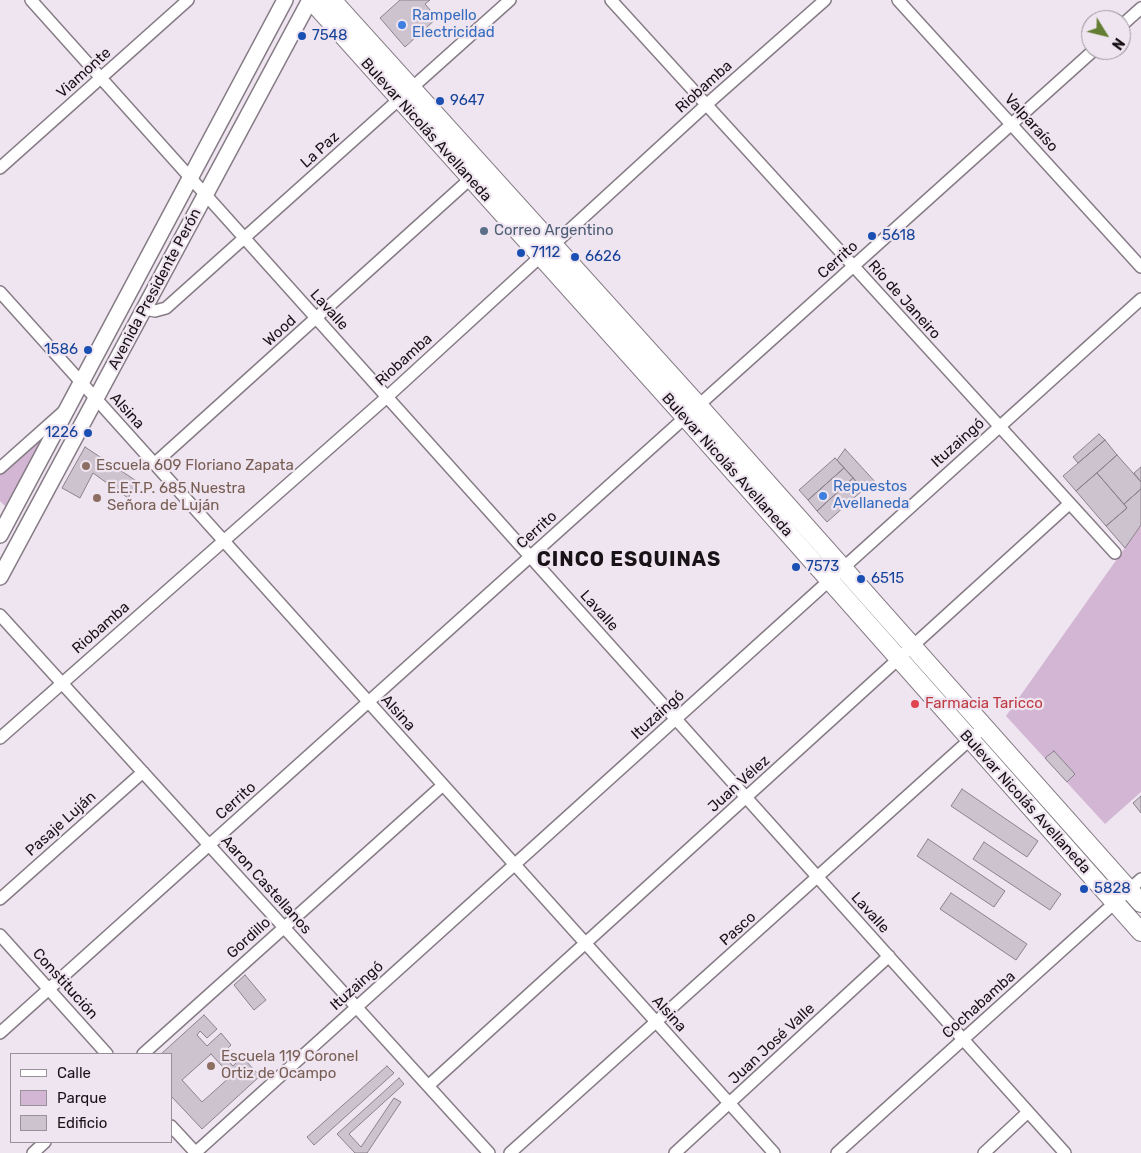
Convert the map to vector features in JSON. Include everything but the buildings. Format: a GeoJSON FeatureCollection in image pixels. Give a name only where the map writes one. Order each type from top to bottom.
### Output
{"type":"FeatureCollection","features":[{"type":"Feature","properties":{"kind":"main road","name":"Avenida Presidente Perón"},"geometry":{"type":"LineString","coordinates":[[0,535],[285,0]]}},
{"type":"Feature","properties":{"kind":"main road","name":"Avenida Presidente Perón"},"geometry":{"type":"LineString","coordinates":[[0,577],[310,0]]}},
{"type":"Feature","properties":{"kind":"main road","name":"Bulevar Nicolás Avellaneda"},"geometry":{"type":"LineString","coordinates":[[310,0],[470,179],[547,251]]}},
{"type":"Feature","properties":{"kind":"main road","name":"Bulevar Nicolás Avellaneda"},"geometry":{"type":"LineString","coordinates":[[332,0],[412,88],[547,251],[691,411],[843,568],[984,727],[1135,884],[1141,903]]}},
{"type":"Feature","properties":{"kind":"main road","name":"Bulevar Nicolás Avellaneda"},"geometry":{"type":"LineString","coordinates":[[691,411],[829,580],[1141,932]]}},
{"type":"Feature","properties":{"kind":"street","name":"Lavalle"},"geometry":{"type":"LineString","coordinates":[[31,0],[1065,1153]]}},
{"type":"Feature","properties":{"kind":"street","name":"Viamonte"},"geometry":{"type":"LineString","coordinates":[[0,168],[188,0]]}},
{"type":"Feature","properties":{"kind":"street","name":"La Paz"},"geometry":{"type":"LineString","coordinates":[[145,309],[155,311],[166,308],[510,0]]}},
{"type":"Feature","properties":{"kind":"street","name":"Río de Janeiro"},"geometry":{"type":"LineString","coordinates":[[611,0],[1115,553]]}},
{"type":"Feature","properties":{"kind":"street","name":"Riobamba"},"geometry":{"type":"LineString","coordinates":[[0,738],[386,397],[706,105],[825,0]]}},
{"type":"Feature","properties":{"kind":"street","name":"Valparaíso"},"geometry":{"type":"LineString","coordinates":[[898,0],[1141,267]]}},
{"type":"Feature","properties":{"kind":"street"},"geometry":{"type":"LineString","coordinates":[[1131,17],[1141,8]]}},
{"type":"Feature","properties":{"kind":"street","name":"Cerrito"},"geometry":{"type":"LineString","coordinates":[[0,1034],[1083,60]]}},
{"type":"Feature","properties":{"kind":"street","name":"Wood"},"geometry":{"type":"LineString","coordinates":[[154,464],[470,179]]}},
{"type":"Feature","properties":{"kind":"street","name":"Alsina"},"geometry":{"type":"LineString","coordinates":[[0,292],[774,1153]]}},
{"type":"Feature","properties":{"kind":"street","name":"Ituzaingó"},"geometry":{"type":"LineString","coordinates":[[195,1153],[1141,299]]}},
{"type":"Feature","properties":{"kind":"street"},"geometry":{"type":"LineString","coordinates":[[0,468],[69,406]]}},
{"type":"Feature","properties":{"kind":"street","name":"Juan Vélez"},"geometry":{"type":"LineString","coordinates":[[428,1086],[1070,504]]}},
{"type":"Feature","properties":{"kind":"street","name":"Aaron Castellanos"},"geometry":{"type":"LineString","coordinates":[[0,615],[489,1153]]}},
{"type":"Feature","properties":{"kind":"street","name":"Pasco"},"geometry":{"type":"LineString","coordinates":[[510,1153],[984,727]]}},
{"type":"Feature","properties":{"kind":"street","name":"Pasaje Luján"},"geometry":{"type":"LineString","coordinates":[[0,899],[143,772]]}},
{"type":"Feature","properties":{"kind":"street","name":"Gordillo"},"geometry":{"type":"LineString","coordinates":[[144,1053],[443,785]]}},
{"type":"Feature","properties":{"kind":"street","name":"Cochabamba"},"geometry":{"type":"LineString","coordinates":[[837,1153],[1135,884]]}},
{"type":"Feature","properties":{"kind":"street","name":"Constitución"},"geometry":{"type":"LineString","coordinates":[[0,935],[106,1053]]}},
{"type":"Feature","properties":{"kind":"street","name":"Juan José Valle"},"geometry":{"type":"LineString","coordinates":[[674,1153],[888,956]]}},
{"type":"Feature","properties":{"kind":"street"},"geometry":{"type":"LineString","coordinates":[[984,1153],[1028,1112]]}},
{"type":"Feature","properties":{"kind":"street"},"geometry":{"type":"LineString","coordinates":[[172,1127],[195,1153]]}},
{"type":"Feature","properties":{"kind":"street"},"geometry":{"type":"LineString","coordinates":[[33,1153],[44,1143]]}},
{"type":"Feature","properties":{"kind":"green space"},"geometry":{"type":"Polygon","coordinates":[[[48,431],[7,508],[0,501],[0,473],[48,431]]]}},
{"type":"Feature","properties":{"kind":"green space"},"geometry":{"type":"Polygon","coordinates":[[[1141,525],[1141,792],[1105,824],[1006,716],[1141,525]]]}},
{"type":"Feature","properties":{"kind":"place","name":"Rampello Electricidad"},"geometry":{"type":"Point","coordinates":[402,25]}},
{"type":"Feature","properties":{"kind":"place","name":"7548"},"geometry":{"type":"Point","coordinates":[302,36]}},
{"type":"Feature","properties":{"kind":"place","name":"9647"},"geometry":{"type":"Point","coordinates":[440,101]}},
{"type":"Feature","properties":{"kind":"place","name":"Correo Argentino"},"geometry":{"type":"Point","coordinates":[484,231]}},
{"type":"Feature","properties":{"kind":"place","name":"5618"},"geometry":{"type":"Point","coordinates":[872,236]}},
{"type":"Feature","properties":{"kind":"place","name":"7112"},"geometry":{"type":"Point","coordinates":[521,253]}},
{"type":"Feature","properties":{"kind":"place","name":"6626"},"geometry":{"type":"Point","coordinates":[575,257]}},
{"type":"Feature","properties":{"kind":"place","name":"1586"},"geometry":{"type":"Point","coordinates":[88,350]}},
{"type":"Feature","properties":{"kind":"place","name":"1226"},"geometry":{"type":"Point","coordinates":[88,433]}},
{"type":"Feature","properties":{"kind":"place","name":"Escuela 609 Floriano Zapata"},"geometry":{"type":"Point","coordinates":[86,466]}},
{"type":"Feature","properties":{"kind":"place","name":"Repuestos Avellaneda"},"geometry":{"type":"Point","coordinates":[823,496]}},
{"type":"Feature","properties":{"kind":"place","name":"E.E.T.P. 685 Nuestra Señora de Luján"},"geometry":{"type":"Point","coordinates":[97,498]}},
{"type":"Feature","properties":{"kind":"place","name":"7573"},"geometry":{"type":"Point","coordinates":[796,567]}},
{"type":"Feature","properties":{"kind":"place","name":"6515"},"geometry":{"type":"Point","coordinates":[861,579]}},
{"type":"Feature","properties":{"kind":"place","name":"Farmacia Taricco"},"geometry":{"type":"Point","coordinates":[915,704]}},
{"type":"Feature","properties":{"kind":"place","name":"5828"},"geometry":{"type":"Point","coordinates":[1084,889]}},
{"type":"Feature","properties":{"kind":"place","name":"Escuela 119 Coronel Ortiz de Ocampo"},"geometry":{"type":"Point","coordinates":[211,1066]}},
{"type":"Feature","properties":{"kind":"district","name":"CINCO ESQUINAS"},"geometry":{"type":"Point","coordinates":[629,560]}}]}
